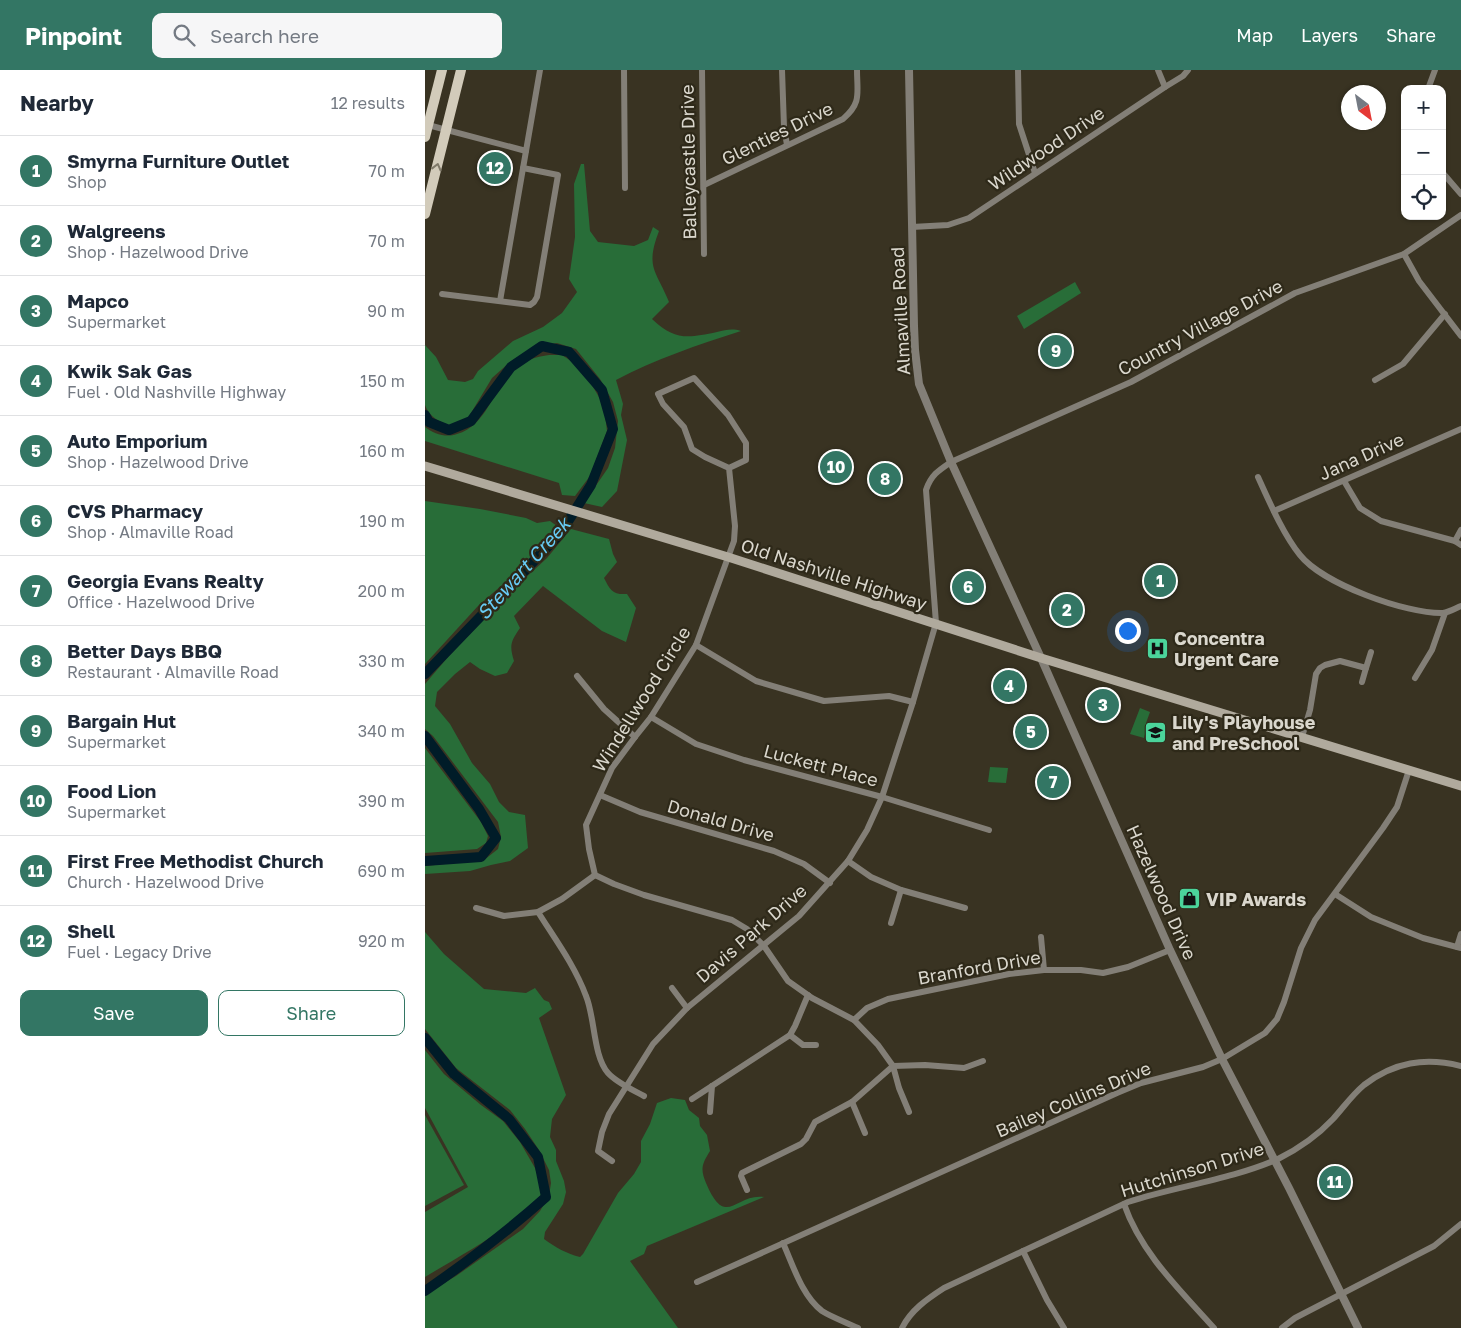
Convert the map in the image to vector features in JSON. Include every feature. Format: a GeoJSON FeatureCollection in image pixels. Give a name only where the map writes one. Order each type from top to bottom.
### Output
{"type":"FeatureCollection","features":[{"type":"Feature","properties":{"kind":"main road"},"geometry":{"type":"LineString","coordinates":[[425,136],[442,70]]}},
{"type":"Feature","properties":{"kind":"main road"},"geometry":{"type":"LineString","coordinates":[[425,214],[461,70]]}},
{"type":"Feature","properties":{"kind":"main road","name":"Old Nashville Highway"},"geometry":{"type":"LineString","coordinates":[[425,466],[728,557],[1041,658],[1461,786]]}},
{"type":"Feature","properties":{"kind":"street"},"geometry":{"type":"LineString","coordinates":[[500,301],[540,70]]}},
{"type":"Feature","properties":{"kind":"street"},"geometry":{"type":"LineString","coordinates":[[624,70],[625,188]]}},
{"type":"Feature","properties":{"kind":"street","name":"Balleycastle Drive"},"geometry":{"type":"LineString","coordinates":[[702,70],[705,254]]}},
{"type":"Feature","properties":{"kind":"street"},"geometry":{"type":"LineString","coordinates":[[782,70],[784,127],[787,145]]}},
{"type":"Feature","properties":{"kind":"street","name":"Glenties Drive"},"geometry":{"type":"LineString","coordinates":[[704,185],[843,118],[853,110],[857,102],[857,70]]}},
{"type":"Feature","properties":{"kind":"street","name":"Almaville Road"},"geometry":{"type":"LineString","coordinates":[[909,70],[915,350],[919,384],[951,462]]}},
{"type":"Feature","properties":{"kind":"street"},"geometry":{"type":"LineString","coordinates":[[1018,70],[1019,124],[1035,173]]}},
{"type":"Feature","properties":{"kind":"street"},"geometry":{"type":"LineString","coordinates":[[1158,70],[1165,87]]}},
{"type":"Feature","properties":{"kind":"street","name":"Wildwood Drive"},"geometry":{"type":"LineString","coordinates":[[912,227],[948,225],[969,218],[1183,76],[1187,70]]}},
{"type":"Feature","properties":{"kind":"street"},"geometry":{"type":"LineString","coordinates":[[1429,85],[1435,70]]}},
{"type":"Feature","properties":{"kind":"street"},"geometry":{"type":"LineString","coordinates":[[428,125],[526,151]]}},
{"type":"Feature","properties":{"kind":"street"},"geometry":{"type":"LineString","coordinates":[[442,294],[530,304],[534,302],[537,297],[558,175],[523,168]]}},
{"type":"Feature","properties":{"kind":"street"},"geometry":{"type":"LineString","coordinates":[[1445,175],[1461,194]]}},
{"type":"Feature","properties":{"kind":"street","name":"Country Village Drive"},"geometry":{"type":"LineString","coordinates":[[951,462],[1131,382],[1295,293],[1404,254],[1461,215]]}},
{"type":"Feature","properties":{"kind":"street"},"geometry":{"type":"LineString","coordinates":[[1404,254],[1419,281],[1461,336]]}},
{"type":"Feature","properties":{"kind":"street"},"geometry":{"type":"LineString","coordinates":[[1375,380],[1403,364],[1445,314]]}},
{"type":"Feature","properties":{"kind":"street"},"geometry":{"type":"LineString","coordinates":[[694,378],[728,414],[746,443],[746,460],[729,468],[692,449],[683,427],[663,404],[658,394],[694,378]]}},
{"type":"Feature","properties":{"kind":"street","name":"Jana Drive"},"geometry":{"type":"LineString","coordinates":[[1274,511],[1461,429]]}},
{"type":"Feature","properties":{"kind":"street"},"geometry":{"type":"LineString","coordinates":[[936,623],[926,490],[930,479],[936,472],[951,462]]}},
{"type":"Feature","properties":{"kind":"street","name":"Hazelwood Drive"},"geometry":{"type":"LineString","coordinates":[[951,462],[1171,950],[1223,1059],[1358,1328]]}},
{"type":"Feature","properties":{"kind":"street","name":"Windellwood Circle"},"geometry":{"type":"LineString","coordinates":[[595,875],[585,824],[612,768],[651,718],[696,645],[734,542],[735,526],[729,468]]}},
{"type":"Feature","properties":{"kind":"street"},"geometry":{"type":"LineString","coordinates":[[1258,477],[1274,511],[1300,556],[1330,580],[1372,598],[1415,610],[1445,613],[1461,606]]}},
{"type":"Feature","properties":{"kind":"street"},"geometry":{"type":"LineString","coordinates":[[1344,481],[1360,508],[1381,520],[1458,543],[1461,530]]}},
{"type":"Feature","properties":{"kind":"street"},"geometry":{"type":"LineString","coordinates":[[1415,678],[1432,650],[1445,613]]}},
{"type":"Feature","properties":{"kind":"street","name":"Davis Park Drive"},"geometry":{"type":"LineString","coordinates":[[612,1161],[598,1151],[602,1132],[609,1114],[653,1044],[687,1008],[799,916],[849,861],[867,830],[882,797],[936,623]]}},
{"type":"Feature","properties":{"kind":"street"},"geometry":{"type":"LineString","coordinates":[[696,645],[756,681],[824,701],[889,696],[913,702]]}},
{"type":"Feature","properties":{"kind":"street"},"geometry":{"type":"LineString","coordinates":[[1361,682],[1371,652]]}},
{"type":"Feature","properties":{"kind":"street"},"geometry":{"type":"LineString","coordinates":[[1302,737],[1316,674],[1320,668],[1325,664],[1340,661],[1366,668]]}},
{"type":"Feature","properties":{"kind":"street"},"geometry":{"type":"LineString","coordinates":[[577,676],[604,709],[635,737]]}},
{"type":"Feature","properties":{"kind":"street","name":"Luckett Place"},"geometry":{"type":"LineString","coordinates":[[651,718],[696,744],[744,760],[882,797],[989,830]]}},
{"type":"Feature","properties":{"kind":"street","name":"Bailey Collins Drive"},"geometry":{"type":"LineString","coordinates":[[697,1282],[1117,1093],[1141,1083],[1203,1068],[1223,1059],[1265,1033],[1277,1018],[1301,948],[1315,920],[1397,807],[1409,770]]}},
{"type":"Feature","properties":{"kind":"street","name":"Donald Drive"},"geometry":{"type":"LineString","coordinates":[[600,795],[641,812],[775,851],[804,864],[829,883]]}},
{"type":"Feature","properties":{"kind":"street"},"geometry":{"type":"LineString","coordinates":[[849,861],[871,878],[901,890],[965,908]]}},
{"type":"Feature","properties":{"kind":"street"},"geometry":{"type":"LineString","coordinates":[[476,908],[504,916],[538,912],[562,899],[595,875],[644,895],[733,920],[747,929],[764,946],[788,981],[808,995],[854,1020],[877,1045],[893,1066],[899,1088],[909,1112]]}},
{"type":"Feature","properties":{"kind":"street"},"geometry":{"type":"LineString","coordinates":[[891,923],[901,890]]}},
{"type":"Feature","properties":{"kind":"street"},"geometry":{"type":"LineString","coordinates":[[1335,894],[1371,917],[1423,938],[1459,948],[1461,934]]}},
{"type":"Feature","properties":{"kind":"street"},"geometry":{"type":"LineString","coordinates":[[538,912],[587,996],[601,1060],[608,1073],[644,1096]]}},
{"type":"Feature","properties":{"kind":"street"},"geometry":{"type":"LineString","coordinates":[[1041,937],[1044,970]]}},
{"type":"Feature","properties":{"kind":"street","name":"Branford Drive"},"geometry":{"type":"LineString","coordinates":[[854,1020],[867,1008],[888,999],[1009,974],[1044,970],[1081,970],[1103,973],[1140,964],[1171,950]]}},
{"type":"Feature","properties":{"kind":"street"},"geometry":{"type":"LineString","coordinates":[[672,988],[687,1008]]}},
{"type":"Feature","properties":{"kind":"street"},"geometry":{"type":"LineString","coordinates":[[692,1099],[790,1035],[808,995]]}},
{"type":"Feature","properties":{"kind":"street"},"geometry":{"type":"LineString","coordinates":[[790,1035],[803,1045],[816,1045]]}},
{"type":"Feature","properties":{"kind":"street"},"geometry":{"type":"LineString","coordinates":[[747,1190],[741,1176],[742,1173],[801,1144],[806,1140],[815,1122],[852,1102],[893,1066],[925,1065],[965,1068],[983,1060]]}},
{"type":"Feature","properties":{"kind":"street","name":"Hutchinson Drive"},"geometry":{"type":"LineString","coordinates":[[901,1328],[908,1317],[929,1297],[944,1288],[1124,1204],[1153,1194],[1249,1171],[1296,1149],[1315,1136],[1363,1086],[1393,1068],[1420,1061],[1433,1061],[1461,1066]]}},
{"type":"Feature","properties":{"kind":"street"},"geometry":{"type":"LineString","coordinates":[[710,1112],[712,1086]]}},
{"type":"Feature","properties":{"kind":"street"},"geometry":{"type":"LineString","coordinates":[[852,1102],[865,1133]]}},
{"type":"Feature","properties":{"kind":"street"},"geometry":{"type":"LineString","coordinates":[[1124,1204],[1141,1240],[1159,1265],[1214,1328]]}},
{"type":"Feature","properties":{"kind":"street"},"geometry":{"type":"LineString","coordinates":[[1283,1328],[1295,1318],[1434,1246],[1450,1235],[1461,1224]]}},
{"type":"Feature","properties":{"kind":"street"},"geometry":{"type":"LineString","coordinates":[[783,1243],[797,1275],[813,1302],[822,1311],[858,1328]]}},
{"type":"Feature","properties":{"kind":"street"},"geometry":{"type":"LineString","coordinates":[[1023,1251],[1047,1300],[1064,1328]]}},
{"type":"Feature","properties":{"kind":"green space"},"geometry":{"type":"Polygon","coordinates":[[[581,164],[584,164],[590,231],[598,242],[634,246],[648,240],[653,227],[659,231],[653,253],[653,261],[656,275],[669,302],[652,319],[668,331],[682,336],[698,336],[729,330],[741,331],[661,359],[616,380],[623,404],[621,415],[627,440],[617,491],[602,507],[584,503],[608,468],[615,448],[618,421],[613,402],[600,379],[576,349],[557,343],[534,347],[510,362],[492,378],[468,418],[452,426],[436,419],[429,413],[425,405],[425,345],[436,357],[448,380],[465,382],[473,379],[478,371],[513,341],[543,327],[562,313],[577,292],[569,279],[575,237],[574,184],[581,164]]]}},
{"type":"Feature","properties":{"kind":"green space"},"geometry":{"type":"Polygon","coordinates":[[[1075,282],[1081,293],[1024,329],[1017,316],[1075,282]]]}},
{"type":"Feature","properties":{"kind":"green space"},"geometry":{"type":"Polygon","coordinates":[[[549,355],[562,355],[577,365],[592,385],[604,406],[607,431],[590,476],[575,496],[562,495],[559,483],[425,441],[425,427],[432,432],[444,435],[457,434],[468,429],[484,413],[502,383],[517,366],[532,359],[549,355]]]}},
{"type":"Feature","properties":{"kind":"green space"},"geometry":{"type":"Polygon","coordinates":[[[425,501],[526,518],[537,523],[550,521],[557,526],[541,546],[510,578],[478,606],[425,664],[425,501]]]}},
{"type":"Feature","properties":{"kind":"green space"},"geometry":{"type":"Polygon","coordinates":[[[571,529],[609,539],[617,562],[604,578],[608,586],[615,593],[627,594],[636,608],[626,642],[602,631],[543,586],[514,616],[520,628],[512,643],[514,661],[507,673],[495,676],[470,662],[437,692],[435,706],[450,724],[472,763],[490,784],[499,802],[509,812],[525,815],[528,848],[510,861],[470,871],[425,874],[425,866],[484,860],[498,849],[501,837],[498,822],[433,736],[425,729],[425,684],[507,595],[547,558],[571,529]]]}},
{"type":"Feature","properties":{"kind":"green space"},"geometry":{"type":"Polygon","coordinates":[[[1140,708],[1150,712],[1144,738],[1130,734],[1140,708]]]}},
{"type":"Feature","properties":{"kind":"green space"},"geometry":{"type":"Polygon","coordinates":[[[425,748],[481,822],[488,836],[486,843],[477,849],[425,853],[425,748]]]}},
{"type":"Feature","properties":{"kind":"green space"},"geometry":{"type":"Polygon","coordinates":[[[990,767],[1008,768],[1006,783],[988,782],[990,767]]]}},
{"type":"Feature","properties":{"kind":"green space"},"geometry":{"type":"Polygon","coordinates":[[[425,932],[444,954],[484,989],[526,993],[535,988],[544,1000],[549,1002],[552,1009],[539,1018],[566,1095],[552,1119],[550,1137],[556,1150],[556,1161],[566,1192],[563,1204],[545,1232],[544,1239],[570,1254],[580,1257],[583,1254],[618,1193],[634,1174],[641,1162],[641,1141],[650,1124],[657,1103],[671,1098],[685,1100],[689,1110],[699,1118],[700,1126],[707,1135],[710,1151],[704,1163],[703,1174],[713,1197],[719,1204],[725,1207],[732,1206],[754,1197],[764,1197],[647,1246],[644,1254],[630,1261],[678,1328],[425,1328],[425,1294],[456,1276],[523,1229],[540,1211],[549,1196],[551,1183],[549,1170],[539,1150],[510,1110],[456,1068],[425,1029],[425,932]]]}},
{"type":"Feature","properties":{"kind":"green space"},"geometry":{"type":"Polygon","coordinates":[[[425,1050],[444,1074],[503,1121],[520,1142],[535,1168],[540,1183],[541,1195],[501,1230],[425,1277],[425,1212],[468,1187],[425,1108],[425,1050]]]}},
{"type":"Feature","properties":{"kind":"green space"},"geometry":{"type":"Polygon","coordinates":[[[425,1115],[464,1185],[425,1206],[425,1115]]]}},
{"type":"Feature","properties":{"kind":"waterway","name":"Stewart Creek"},"geometry":{"type":"LineString","coordinates":[[425,415],[429,422],[449,430],[471,421],[511,367],[542,346],[569,352],[602,390],[613,429],[591,485],[560,534],[425,674]]}},
{"type":"Feature","properties":{"kind":"waterway","name":"Stewart Creek"},"geometry":{"type":"LineString","coordinates":[[425,736],[479,809],[496,838],[481,857],[425,861]]}},
{"type":"Feature","properties":{"kind":"waterway","name":"Stewart Creek"},"geometry":{"type":"LineString","coordinates":[[425,1038],[454,1074],[509,1119],[538,1157],[546,1197],[487,1246],[425,1291]]}},
{"type":"Feature","properties":{"kind":"place","name":"Shell"},"geometry":{"type":"Point","coordinates":[495,168]}},
{"type":"Feature","properties":{"kind":"place","name":"Bargain Hut"},"geometry":{"type":"Point","coordinates":[1056,351]}},
{"type":"Feature","properties":{"kind":"place","name":"Food Lion"},"geometry":{"type":"Point","coordinates":[836,467]}},
{"type":"Feature","properties":{"kind":"place","name":"Better Days BBQ"},"geometry":{"type":"Point","coordinates":[885,479]}},
{"type":"Feature","properties":{"kind":"place","name":"Smyrna Furniture Outlet"},"geometry":{"type":"Point","coordinates":[1160,581]}},
{"type":"Feature","properties":{"kind":"place","name":"CVS Pharmacy"},"geometry":{"type":"Point","coordinates":[968,587]}},
{"type":"Feature","properties":{"kind":"place","name":"Walgreens"},"geometry":{"type":"Point","coordinates":[1067,610]}},
{"type":"Feature","properties":{"kind":"place","name":"Concentra Urgent Care"},"geometry":{"type":"Point","coordinates":[1158,648]}},
{"type":"Feature","properties":{"kind":"place","name":"Kwik Sak Gas"},"geometry":{"type":"Point","coordinates":[1009,686]}},
{"type":"Feature","properties":{"kind":"place","name":"Mapco"},"geometry":{"type":"Point","coordinates":[1103,705]}},
{"type":"Feature","properties":{"kind":"place","name":"Auto Emporium"},"geometry":{"type":"Point","coordinates":[1031,732]}},
{"type":"Feature","properties":{"kind":"place","name":"Lily's Playhouse and PreSchool"},"geometry":{"type":"Point","coordinates":[1156,732]}},
{"type":"Feature","properties":{"kind":"place","name":"Georgia Evans Realty"},"geometry":{"type":"Point","coordinates":[1053,782]}},
{"type":"Feature","properties":{"kind":"place","name":"VIP Awards"},"geometry":{"type":"Point","coordinates":[1190,899]}},
{"type":"Feature","properties":{"kind":"place","name":"First Free Methodist Church"},"geometry":{"type":"Point","coordinates":[1335,1182]}}]}
